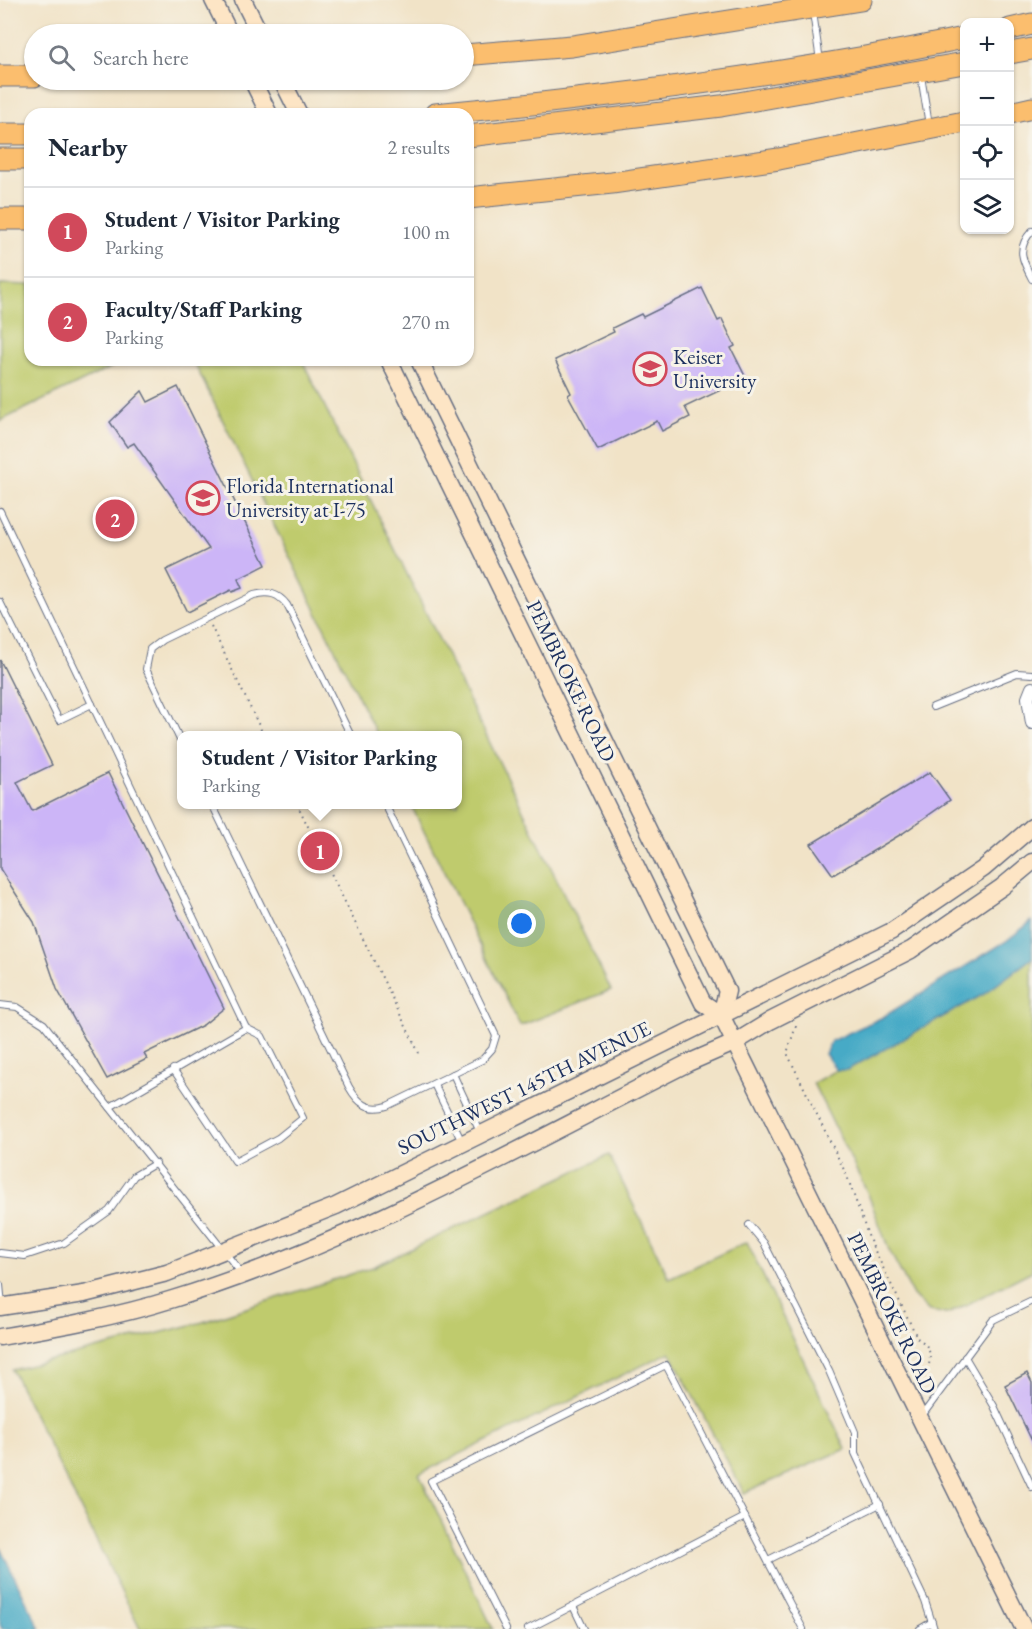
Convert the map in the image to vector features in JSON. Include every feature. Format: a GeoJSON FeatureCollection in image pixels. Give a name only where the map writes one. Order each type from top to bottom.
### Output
{"type":"FeatureCollection","features":[{"type":"Feature","properties":{"kind":"highway"},"geometry":{"type":"LineString","coordinates":[[474,54],[572,46],[861,0]]}},
{"type":"Feature","properties":{"kind":"highway"},"geometry":{"type":"LineString","coordinates":[[1014,28],[1032,24]]}},
{"type":"Feature","properties":{"kind":"highway"},"geometry":{"type":"LineString","coordinates":[[474,110],[616,95],[821,64],[960,39]]}},
{"type":"Feature","properties":{"kind":"highway"},"geometry":{"type":"LineString","coordinates":[[1014,52],[1032,49]]}},
{"type":"Feature","properties":{"kind":"highway"},"geometry":{"type":"LineString","coordinates":[[474,135],[721,106],[960,64]]}},
{"type":"Feature","properties":{"kind":"highway"},"geometry":{"type":"LineString","coordinates":[[0,76],[24,76]]}},
{"type":"Feature","properties":{"kind":"highway"},"geometry":{"type":"LineString","coordinates":[[1014,112],[1032,108]]}},
{"type":"Feature","properties":{"kind":"highway"},"geometry":{"type":"LineString","coordinates":[[474,197],[612,183],[779,159],[960,123]]}},
{"type":"Feature","properties":{"kind":"highway"},"geometry":{"type":"LineString","coordinates":[[0,134],[24,134]]}},
{"type":"Feature","properties":{"kind":"highway"},"geometry":{"type":"LineString","coordinates":[[0,159],[24,159]]}},
{"type":"Feature","properties":{"kind":"highway"},"geometry":{"type":"LineString","coordinates":[[0,219],[24,219]]}},
{"type":"Feature","properties":{"kind":"main road"},"geometry":{"type":"LineString","coordinates":[[213,0],[225,24]]}},
{"type":"Feature","properties":{"kind":"main road"},"geometry":{"type":"LineString","coordinates":[[243,0],[255,24]]}},
{"type":"Feature","properties":{"kind":"main road"},"geometry":{"type":"LineString","coordinates":[[257,90],[266,108]]}},
{"type":"Feature","properties":{"kind":"main road"},"geometry":{"type":"LineString","coordinates":[[287,90],[296,108]]}},
{"type":"Feature","properties":{"kind":"main road","name":"PEMBROKE ROAD"},"geometry":{"type":"LineString","coordinates":[[392,366],[703,1003],[721,1016],[1024,1629]]}},
{"type":"Feature","properties":{"kind":"main road","name":"PEMBROKE ROAD"},"geometry":{"type":"LineString","coordinates":[[422,366],[727,991],[721,1016]]}},
{"type":"Feature","properties":{"kind":"main road","name":"SOUTHWEST 145TH AVENUE"},"geometry":{"type":"LineString","coordinates":[[1,1307],[84,1294],[167,1273],[226,1252],[336,1206],[891,931],[983,869],[1032,827]]}},
{"type":"Feature","properties":{"kind":"main road"},"geometry":{"type":"LineString","coordinates":[[0,1336],[84,1323],[172,1299],[243,1275],[360,1227],[688,1063],[734,1043],[770,1021],[911,950],[1002,887],[1032,862]]}},
{"type":"Feature","properties":{"kind":"street"},"geometry":{"type":"LineString","coordinates":[[1032,688],[1028,699],[1032,723]]}},
{"type":"Feature","properties":{"kind":"lane"},"geometry":{"type":"LineString","coordinates":[[813,9],[821,64]]}},
{"type":"Feature","properties":{"kind":"lane"},"geometry":{"type":"LineString","coordinates":[[921,72],[930,129]]}},
{"type":"Feature","properties":{"kind":"lane"},"geometry":{"type":"LineString","coordinates":[[1032,231],[1023,240],[1021,257],[1032,279]]}},
{"type":"Feature","properties":{"kind":"lane"},"geometry":{"type":"LineString","coordinates":[[0,512],[246,1028],[262,1036],[303,1118],[278,1138],[235,1161],[173,1069]]}},
{"type":"Feature","properties":{"kind":"lane"},"geometry":{"type":"LineString","coordinates":[[177,734],[148,675],[146,662],[150,649],[157,643],[261,593],[280,597],[292,614],[349,731]]}},
{"type":"Feature","properties":{"kind":"lane"},"geometry":{"type":"LineString","coordinates":[[0,602],[59,720],[92,705]]}},
{"type":"Feature","properties":{"kind":"lane"},"geometry":{"type":"LineString","coordinates":[[933,707],[1017,673],[1032,674]]}},
{"type":"Feature","properties":{"kind":"lane"},"geometry":{"type":"LineString","coordinates":[[214,809],[355,1098],[367,1107],[381,1108],[434,1084],[489,1054],[495,1042],[495,1030],[387,809]]}},
{"type":"Feature","properties":{"kind":"lane"},"geometry":{"type":"LineString","coordinates":[[0,1005],[17,1007],[44,1024],[243,1275]]}},
{"type":"Feature","properties":{"kind":"lane"},"geometry":{"type":"LineString","coordinates":[[110,1107],[246,1028]]}},
{"type":"Feature","properties":{"kind":"lane"},"geometry":{"type":"LineString","coordinates":[[453,1074],[482,1134]]}},
{"type":"Feature","properties":{"kind":"lane"},"geometry":{"type":"LineString","coordinates":[[434,1084],[463,1144]]}},
{"type":"Feature","properties":{"kind":"lane"},"geometry":{"type":"LineString","coordinates":[[0,1253],[25,1256],[64,1243],[110,1211],[134,1176],[156,1163]]}},
{"type":"Feature","properties":{"kind":"lane"},"geometry":{"type":"LineString","coordinates":[[749,1225],[764,1243],[829,1371],[855,1432],[855,1453],[926,1601],[933,1626],[920,1629]]}},
{"type":"Feature","properties":{"kind":"lane"},"geometry":{"type":"LineString","coordinates":[[0,1285],[1,1307]]}},
{"type":"Feature","properties":{"kind":"lane"},"geometry":{"type":"LineString","coordinates":[[919,1420],[993,1320],[1032,1301]]}},
{"type":"Feature","properties":{"kind":"lane"},"geometry":{"type":"LineString","coordinates":[[965,1357],[994,1406],[1032,1487]]}},
{"type":"Feature","properties":{"kind":"lane"},"geometry":{"type":"LineString","coordinates":[[506,1629],[431,1481],[666,1365],[803,1629]]}},
{"type":"Feature","properties":{"kind":"lane"},"geometry":{"type":"LineString","coordinates":[[768,1560],[880,1504]]}},
{"type":"Feature","properties":{"kind":"lane"},"geometry":{"type":"LineString","coordinates":[[528,1629],[745,1517]]}},
{"type":"Feature","properties":{"kind":"lane"},"geometry":{"type":"LineString","coordinates":[[573,1606],[584,1629]]}},
{"type":"Feature","properties":{"kind":"path"},"geometry":{"type":"LineString","coordinates":[[207,618],[262,731]]}},
{"type":"Feature","properties":{"kind":"path"},"geometry":{"type":"LineString","coordinates":[[299,809],[419,1053]]}},
{"type":"Feature","properties":{"kind":"path"},"geometry":{"type":"LineString","coordinates":[[797,1023],[787,1053],[847,1176],[870,1241],[918,1339],[925,1343],[931,1357],[928,1368]]}},
{"type":"Feature","properties":{"kind":"green space"},"geometry":{"type":"Polygon","coordinates":[[[0,284],[24,285],[24,366],[114,366],[0,421],[0,284]]]}},
{"type":"Feature","properties":{"kind":"green space"},"geometry":{"type":"Polygon","coordinates":[[[196,366],[305,366],[611,990],[520,1026],[413,809],[462,809],[462,731],[375,731],[196,366]]]}},
{"type":"Feature","properties":{"kind":"green space"},"geometry":{"type":"Polygon","coordinates":[[[1032,958],[1032,1271],[948,1314],[929,1311],[913,1295],[889,1250],[868,1194],[813,1083],[836,1070],[847,1070],[984,994],[1032,958]]]}},
{"type":"Feature","properties":{"kind":"green space"},"geometry":{"type":"Polygon","coordinates":[[[609,1155],[669,1278],[747,1242],[846,1449],[744,1493],[670,1352],[419,1474],[493,1629],[140,1629],[12,1370],[203,1322],[373,1267],[609,1155]]]}},
{"type":"Feature","properties":{"kind":"water"},"geometry":{"type":"Polygon","coordinates":[[[1032,921],[1032,958],[984,994],[847,1070],[836,1070],[825,1054],[831,1041],[883,1017],[1005,942],[1032,921]]]}},
{"type":"Feature","properties":{"kind":"water"},"geometry":{"type":"Polygon","coordinates":[[[0,1547],[40,1629],[2,1629],[0,1624],[0,1547]]]}},
{"type":"Feature","properties":{"kind":"building","name":"Keiser University"},"geometry":{"type":"Polygon","coordinates":[[[702,288],[718,321],[722,319],[735,346],[731,348],[746,378],[685,407],[690,417],[662,431],[657,421],[598,450],[568,395],[571,393],[555,360],[614,332],[612,328],[641,314],[643,317],[702,288]]]}},
{"type":"Feature","properties":{"kind":"building","name":"Florida International University at I-75"},"geometry":{"type":"Polygon","coordinates":[[[178,387],[266,565],[238,579],[242,588],[232,592],[231,590],[187,612],[166,570],[209,549],[134,443],[127,447],[110,422],[142,391],[148,402],[178,387]]]}},
{"type":"Feature","properties":{"kind":"building"},"geometry":{"type":"Polygon","coordinates":[[[0,660],[52,765],[17,782],[32,811],[108,773],[224,1008],[203,1025],[144,1054],[147,1059],[107,1079],[57,989],[34,922],[0,869],[0,660]]]}},
{"type":"Feature","properties":{"kind":"building"},"geometry":{"type":"Polygon","coordinates":[[[930,772],[950,800],[903,833],[833,875],[811,844],[930,772]]]}},
{"type":"Feature","properties":{"kind":"building"},"geometry":{"type":"Polygon","coordinates":[[[1027,1373],[1032,1383],[1032,1441],[1005,1385],[1027,1373]]]}},
{"type":"Feature","properties":{"kind":"place","name":"Keiser University"},"geometry":{"type":"Point","coordinates":[650,369]}},
{"type":"Feature","properties":{"kind":"place","name":"Florida International University at I-75"},"geometry":{"type":"Point","coordinates":[203,498]}},
{"type":"Feature","properties":{"kind":"place","name":"Faculty/Staff Parking"},"geometry":{"type":"Point","coordinates":[115,519]}},
{"type":"Feature","properties":{"kind":"place","name":"Student / Visitor Parking"},"geometry":{"type":"Point","coordinates":[320,851]}}]}
